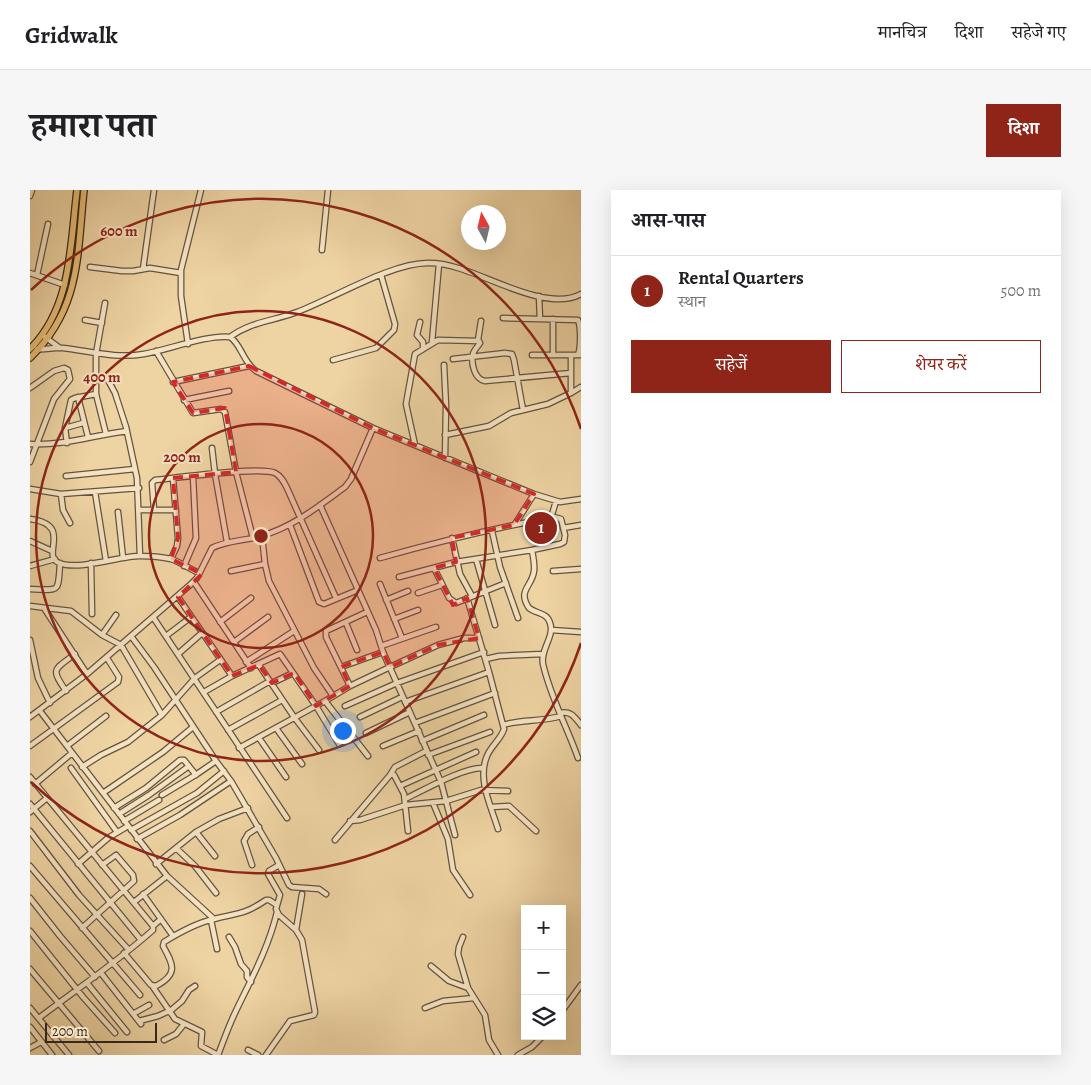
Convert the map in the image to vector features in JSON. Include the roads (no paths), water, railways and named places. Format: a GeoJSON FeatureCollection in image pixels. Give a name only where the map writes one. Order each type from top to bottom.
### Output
{"type":"FeatureCollection","features":[{"type":"Feature","properties":{"kind":"main road"},"geometry":{"type":"LineString","coordinates":[[31,349],[42,335],[63,296],[77,190]]}},
{"type":"Feature","properties":{"kind":"main road"},"geometry":{"type":"LineString","coordinates":[[30,358],[48,339],[64,311],[71,292],[84,190]]}},
{"type":"Feature","properties":{"kind":"street"},"geometry":{"type":"LineString","coordinates":[[30,196],[32,190]]}},
{"type":"Feature","properties":{"kind":"street"},"geometry":{"type":"LineString","coordinates":[[143,268],[154,190]]}},
{"type":"Feature","properties":{"kind":"street"},"geometry":{"type":"LineString","coordinates":[[188,344],[181,296],[181,273],[201,190]]}},
{"type":"Feature","properties":{"kind":"street"},"geometry":{"type":"LineString","coordinates":[[322,250],[328,190]]}},
{"type":"Feature","properties":{"kind":"street"},"geometry":{"type":"LineString","coordinates":[[37,276],[48,224]]}},
{"type":"Feature","properties":{"kind":"street"},"geometry":{"type":"LineString","coordinates":[[432,342],[439,264]]}},
{"type":"Feature","properties":{"kind":"street"},"geometry":{"type":"LineString","coordinates":[[230,337],[244,327],[298,312],[381,275],[413,265],[439,264],[458,268],[518,291],[539,296],[570,299],[581,294]]}},
{"type":"Feature","properties":{"kind":"street"},"geometry":{"type":"LineString","coordinates":[[90,267],[122,272],[143,268],[158,268],[181,273]]}},
{"type":"Feature","properties":{"kind":"street"},"geometry":{"type":"LineString","coordinates":[[30,273],[65,284]]}},
{"type":"Feature","properties":{"kind":"street"},"geometry":{"type":"LineString","coordinates":[[333,360],[376,348],[394,330],[381,275]]}},
{"type":"Feature","properties":{"kind":"street"},"geometry":{"type":"LineString","coordinates":[[539,296],[540,319]]}},
{"type":"Feature","properties":{"kind":"street"},"geometry":{"type":"LineString","coordinates":[[105,303],[96,354],[96,394],[106,434]]}},
{"type":"Feature","properties":{"kind":"street"},"geometry":{"type":"LineString","coordinates":[[503,318],[574,319],[580,322],[580,355],[532,355]]}},
{"type":"Feature","properties":{"kind":"street"},"geometry":{"type":"LineString","coordinates":[[553,319],[553,355]]}},
{"type":"Feature","properties":{"kind":"street"},"geometry":{"type":"LineString","coordinates":[[85,320],[102,323]]}},
{"type":"Feature","properties":{"kind":"street"},"geometry":{"type":"LineString","coordinates":[[481,321],[478,340],[480,343],[473,357],[476,374],[480,380],[571,373]]}},
{"type":"Feature","properties":{"kind":"street"},"geometry":{"type":"LineString","coordinates":[[420,322],[417,335],[423,342],[423,348]]}},
{"type":"Feature","properties":{"kind":"street"},"geometry":{"type":"LineString","coordinates":[[42,335],[60,348]]}},
{"type":"Feature","properties":{"kind":"street"},"geometry":{"type":"LineString","coordinates":[[31,349],[50,350],[60,348],[96,354],[131,356],[224,336],[230,337],[236,341],[248,366],[256,372],[373,428],[534,494],[556,501],[581,500]]}},
{"type":"Feature","properties":{"kind":"street"},"geometry":{"type":"LineString","coordinates":[[415,445],[406,404],[413,358],[417,351],[432,342],[441,340],[478,340]]}},
{"type":"Feature","properties":{"kind":"street"},"geometry":{"type":"LineString","coordinates":[[156,351],[193,413],[224,410],[236,472],[253,538]]}},
{"type":"Feature","properties":{"kind":"street"},"geometry":{"type":"LineString","coordinates":[[453,359],[509,353],[514,357],[523,410]]}},
{"type":"Feature","properties":{"kind":"street"},"geometry":{"type":"LineString","coordinates":[[571,355],[571,394]]}},
{"type":"Feature","properties":{"kind":"street"},"geometry":{"type":"LineString","coordinates":[[444,365],[445,458]]}},
{"type":"Feature","properties":{"kind":"street"},"geometry":{"type":"LineString","coordinates":[[173,382],[248,366]]}},
{"type":"Feature","properties":{"kind":"street"},"geometry":{"type":"LineString","coordinates":[[30,388],[54,371],[64,368],[68,370],[70,379],[54,399],[30,462]]}},
{"type":"Feature","properties":{"kind":"street"},"geometry":{"type":"LineString","coordinates":[[96,380],[104,377],[110,382],[127,430],[139,488],[140,556]]}},
{"type":"Feature","properties":{"kind":"street"},"geometry":{"type":"LineString","coordinates":[[445,435],[489,426],[511,413],[548,404],[571,394],[581,387]]}},
{"type":"Feature","properties":{"kind":"street"},"geometry":{"type":"LineString","coordinates":[[184,400],[229,391]]}},
{"type":"Feature","properties":{"kind":"street"},"geometry":{"type":"LineString","coordinates":[[67,443],[65,428],[70,403],[78,397],[96,394]]}},
{"type":"Feature","properties":{"kind":"street"},"geometry":{"type":"LineString","coordinates":[[78,397],[88,438]]}},
{"type":"Feature","properties":{"kind":"street"},"geometry":{"type":"LineString","coordinates":[[65,428],[83,423]]}},
{"type":"Feature","properties":{"kind":"street"},"geometry":{"type":"LineString","coordinates":[[30,717],[107,658],[178,597],[194,582],[210,550],[227,542],[262,536],[290,525],[344,487],[351,479],[373,428]]}},
{"type":"Feature","properties":{"kind":"street"},"geometry":{"type":"LineString","coordinates":[[30,444],[67,443],[127,430]]}},
{"type":"Feature","properties":{"kind":"street"},"geometry":{"type":"LineString","coordinates":[[212,448],[227,542]]}},
{"type":"Feature","properties":{"kind":"street"},"geometry":{"type":"LineString","coordinates":[[66,476],[135,469]]}},
{"type":"Feature","properties":{"kind":"street"},"geometry":{"type":"LineString","coordinates":[[154,510],[153,481],[236,472],[266,471],[279,476],[287,488],[336,598]]}},
{"type":"Feature","properties":{"kind":"street"},"geometry":{"type":"LineString","coordinates":[[184,566],[196,535],[193,476]]}},
{"type":"Feature","properties":{"kind":"street"},"geometry":{"type":"LineString","coordinates":[[171,559],[178,540],[173,478]]}},
{"type":"Feature","properties":{"kind":"street"},"geometry":{"type":"LineString","coordinates":[[30,490],[61,494],[139,488]]}},
{"type":"Feature","properties":{"kind":"street"},"geometry":{"type":"LineString","coordinates":[[95,492],[106,561]]}},
{"type":"Feature","properties":{"kind":"street"},"geometry":{"type":"LineString","coordinates":[[61,494],[64,510],[70,523]]}},
{"type":"Feature","properties":{"kind":"street"},"geometry":{"type":"LineString","coordinates":[[514,525],[534,494]]}},
{"type":"Feature","properties":{"kind":"street"},"geometry":{"type":"LineString","coordinates":[[551,518],[556,501]]}},
{"type":"Feature","properties":{"kind":"street"},"geometry":{"type":"LineString","coordinates":[[321,504],[378,634],[382,652],[441,782],[455,835]]}},
{"type":"Feature","properties":{"kind":"street"},"geometry":{"type":"LineString","coordinates":[[140,510],[176,510]]}},
{"type":"Feature","properties":{"kind":"street"},"geometry":{"type":"LineString","coordinates":[[118,512],[123,558]]}},
{"type":"Feature","properties":{"kind":"street"},"geometry":{"type":"LineString","coordinates":[[380,558],[452,538],[551,518],[560,518],[565,537],[563,543],[456,562],[398,577]]}},
{"type":"Feature","properties":{"kind":"street"},"geometry":{"type":"LineString","coordinates":[[30,519],[52,528],[54,533],[52,552],[55,559],[60,563],[91,563],[140,556],[171,559],[199,573]]}},
{"type":"Feature","properties":{"kind":"street"},"geometry":{"type":"LineString","coordinates":[[290,525],[319,602],[324,604],[358,590]]}},
{"type":"Feature","properties":{"kind":"street"},"geometry":{"type":"LineString","coordinates":[[563,528],[581,525]]}},
{"type":"Feature","properties":{"kind":"street"},"geometry":{"type":"LineString","coordinates":[[492,531],[518,618]]}},
{"type":"Feature","properties":{"kind":"street"},"geometry":{"type":"LineString","coordinates":[[262,536],[269,581],[318,676],[334,696]]}},
{"type":"Feature","properties":{"kind":"street"},"geometry":{"type":"LineString","coordinates":[[452,538],[456,562],[470,597],[479,638],[503,724],[504,732],[488,754],[483,768],[486,789],[498,829]]}},
{"type":"Feature","properties":{"kind":"street"},"geometry":{"type":"LineString","coordinates":[[30,541],[52,552]]}},
{"type":"Feature","properties":{"kind":"street"},"geometry":{"type":"LineString","coordinates":[[532,550],[534,573],[525,589],[525,598],[532,611],[540,612],[549,620],[551,630],[543,654],[543,664],[560,714],[578,758]]}},
{"type":"Feature","properties":{"kind":"street"},"geometry":{"type":"LineString","coordinates":[[30,566],[55,559]]}},
{"type":"Feature","properties":{"kind":"street"},"geometry":{"type":"LineString","coordinates":[[476,559],[495,624]]}},
{"type":"Feature","properties":{"kind":"street"},"geometry":{"type":"LineString","coordinates":[[30,590],[50,591],[56,588],[60,582],[60,563]]}},
{"type":"Feature","properties":{"kind":"street"},"geometry":{"type":"LineString","coordinates":[[91,563],[92,614]]}},
{"type":"Feature","properties":{"kind":"street"},"geometry":{"type":"LineString","coordinates":[[231,571],[265,564]]}},
{"type":"Feature","properties":{"kind":"street"},"geometry":{"type":"LineString","coordinates":[[434,568],[449,598],[456,603],[506,583]]}},
{"type":"Feature","properties":{"kind":"street"},"geometry":{"type":"LineString","coordinates":[[553,571],[581,569]]}},
{"type":"Feature","properties":{"kind":"street"},"geometry":{"type":"LineString","coordinates":[[194,582],[250,668]]}},
{"type":"Feature","properties":{"kind":"street"},"geometry":{"type":"LineString","coordinates":[[380,584],[402,638]]}},
{"type":"Feature","properties":{"kind":"street"},"geometry":{"type":"LineString","coordinates":[[418,593],[442,585]]}},
{"type":"Feature","properties":{"kind":"street"},"geometry":{"type":"LineString","coordinates":[[386,600],[408,592]]}},
{"type":"Feature","properties":{"kind":"street"},"geometry":{"type":"LineString","coordinates":[[178,597],[232,676]]}},
{"type":"Feature","properties":{"kind":"street"},"geometry":{"type":"LineString","coordinates":[[220,622],[251,598]]}},
{"type":"Feature","properties":{"kind":"street"},"geometry":{"type":"LineString","coordinates":[[30,606],[71,611],[102,635],[121,645],[162,714]]}},
{"type":"Feature","properties":{"kind":"street"},"geometry":{"type":"LineString","coordinates":[[44,608],[87,674]]}},
{"type":"Feature","properties":{"kind":"street"},"geometry":{"type":"LineString","coordinates":[[394,619],[418,610]]}},
{"type":"Feature","properties":{"kind":"street"},"geometry":{"type":"LineString","coordinates":[[350,686],[325,634],[328,630],[367,612]]}},
{"type":"Feature","properties":{"kind":"street"},"geometry":{"type":"LineString","coordinates":[[102,635],[116,615]]}},
{"type":"Feature","properties":{"kind":"street"},"geometry":{"type":"LineString","coordinates":[[153,617],[287,818]]}},
{"type":"Feature","properties":{"kind":"street"},"geometry":{"type":"LineString","coordinates":[[166,636],[191,617]]}},
{"type":"Feature","properties":{"kind":"street"},"geometry":{"type":"LineString","coordinates":[[234,642],[268,617]]}},
{"type":"Feature","properties":{"kind":"street"},"geometry":{"type":"LineString","coordinates":[[346,623],[357,650]]}},
{"type":"Feature","properties":{"kind":"street"},"geometry":{"type":"LineString","coordinates":[[381,646],[436,627]]}},
{"type":"Feature","properties":{"kind":"street"},"geometry":{"type":"LineString","coordinates":[[551,630],[581,632]]}},
{"type":"Feature","properties":{"kind":"street"},"geometry":{"type":"LineString","coordinates":[[246,662],[294,631]]}},
{"type":"Feature","properties":{"kind":"street"},"geometry":{"type":"LineString","coordinates":[[178,654],[202,633]]}},
{"type":"Feature","properties":{"kind":"street"},"geometry":{"type":"LineString","coordinates":[[131,636],[231,781],[259,827],[289,885],[292,887],[319,889],[326,894]]}},
{"type":"Feature","properties":{"kind":"street"},"geometry":{"type":"LineString","coordinates":[[239,748],[350,686],[390,666],[438,645],[464,638],[479,638]]}},
{"type":"Feature","properties":{"kind":"street"},"geometry":{"type":"LineString","coordinates":[[30,640],[38,678],[50,703]]}},
{"type":"Feature","properties":{"kind":"street"},"geometry":{"type":"LineString","coordinates":[[341,667],[382,652]]}},
{"type":"Feature","properties":{"kind":"street"},"geometry":{"type":"LineString","coordinates":[[345,706],[397,683],[484,652]]}},
{"type":"Feature","properties":{"kind":"street"},"geometry":{"type":"LineString","coordinates":[[66,691],[55,672],[57,668],[75,654]]}},
{"type":"Feature","properties":{"kind":"street"},"geometry":{"type":"LineString","coordinates":[[204,692],[232,676],[280,654],[316,706],[339,744]]}},
{"type":"Feature","properties":{"kind":"street"},"geometry":{"type":"LineString","coordinates":[[486,660],[499,656],[543,654]]}},
{"type":"Feature","properties":{"kind":"street"},"geometry":{"type":"LineString","coordinates":[[30,746],[118,682],[119,677],[107,658]]}},
{"type":"Feature","properties":{"kind":"street"},"geometry":{"type":"LineString","coordinates":[[82,767],[100,755],[125,744],[162,714],[195,678],[220,660]]}},
{"type":"Feature","properties":{"kind":"street"},"geometry":{"type":"LineString","coordinates":[[259,665],[319,750]]}},
{"type":"Feature","properties":{"kind":"street"},"geometry":{"type":"LineString","coordinates":[[405,702],[490,672]]}},
{"type":"Feature","properties":{"kind":"street"},"geometry":{"type":"LineString","coordinates":[[216,712],[271,682],[294,673]]}},
{"type":"Feature","properties":{"kind":"street"},"geometry":{"type":"LineString","coordinates":[[415,723],[495,693]]}},
{"type":"Feature","properties":{"kind":"street"},"geometry":{"type":"LineString","coordinates":[[360,716],[402,697]]}},
{"type":"Feature","properties":{"kind":"street"},"geometry":{"type":"LineString","coordinates":[[228,730],[282,700]]}},
{"type":"Feature","properties":{"kind":"street"},"geometry":{"type":"LineString","coordinates":[[325,701],[368,756]]}},
{"type":"Feature","properties":{"kind":"street"},"geometry":{"type":"LineString","coordinates":[[40,711],[156,864],[213,919],[217,949]]}},
{"type":"Feature","properties":{"kind":"street"},"geometry":{"type":"LineString","coordinates":[[366,733],[410,712]]}},
{"type":"Feature","properties":{"kind":"street"},"geometry":{"type":"LineString","coordinates":[[503,724],[546,720],[566,712],[572,713],[581,725]]}},
{"type":"Feature","properties":{"kind":"street"},"geometry":{"type":"LineString","coordinates":[[422,741],[484,715]]}},
{"type":"Feature","properties":{"kind":"street"},"geometry":{"type":"LineString","coordinates":[[67,746],[106,716]]}},
{"type":"Feature","properties":{"kind":"street"},"geometry":{"type":"LineString","coordinates":[[103,793],[163,752],[193,727]]}},
{"type":"Feature","properties":{"kind":"street"},"geometry":{"type":"LineString","coordinates":[[276,728],[302,764]]}},
{"type":"Feature","properties":{"kind":"street"},"geometry":{"type":"LineString","coordinates":[[383,746],[419,731]]}},
{"type":"Feature","properties":{"kind":"street"},"geometry":{"type":"LineString","coordinates":[[335,840],[395,767],[427,753],[490,732]]}},
{"type":"Feature","properties":{"kind":"street"},"geometry":{"type":"LineString","coordinates":[[259,738],[286,777]]}},
{"type":"Feature","properties":{"kind":"street"},"geometry":{"type":"LineString","coordinates":[[400,786],[476,752]]}},
{"type":"Feature","properties":{"kind":"street"},"geometry":{"type":"LineString","coordinates":[[35,784],[72,753]]}},
{"type":"Feature","properties":{"kind":"street"},"geometry":{"type":"LineString","coordinates":[[114,808],[146,788],[180,760],[184,760],[196,775]]}},
{"type":"Feature","properties":{"kind":"street"},"geometry":{"type":"LineString","coordinates":[[128,825],[160,797],[216,760]]}},
{"type":"Feature","properties":{"kind":"street"},"geometry":{"type":"LineString","coordinates":[[119,814],[149,796],[189,766]]}},
{"type":"Feature","properties":{"kind":"street"},"geometry":{"type":"LineString","coordinates":[[71,768],[117,832]]}},
{"type":"Feature","properties":{"kind":"street"},"geometry":{"type":"LineString","coordinates":[[405,799],[474,768],[483,768]]}},
{"type":"Feature","properties":{"kind":"street"},"geometry":{"type":"LineString","coordinates":[[78,864],[91,851],[117,832],[197,793],[224,771]]}},
{"type":"Feature","properties":{"kind":"street"},"geometry":{"type":"LineString","coordinates":[[390,775],[394,775],[405,799],[408,831]]}},
{"type":"Feature","properties":{"kind":"street"},"geometry":{"type":"LineString","coordinates":[[30,777],[153,926]]}},
{"type":"Feature","properties":{"kind":"street"},"geometry":{"type":"LineString","coordinates":[[138,839],[180,815],[231,781]]}},
{"type":"Feature","properties":{"kind":"street"},"geometry":{"type":"LineString","coordinates":[[350,821],[360,820],[406,805],[446,801],[486,789],[508,791]]}},
{"type":"Feature","properties":{"kind":"street"},"geometry":{"type":"LineString","coordinates":[[32,810],[47,798]]}},
{"type":"Feature","properties":{"kind":"street"},"geometry":{"type":"LineString","coordinates":[[433,803],[448,839],[453,870],[470,895]]}},
{"type":"Feature","properties":{"kind":"street"},"geometry":{"type":"LineString","coordinates":[[30,804],[32,810],[141,940]]}},
{"type":"Feature","properties":{"kind":"street"},"geometry":{"type":"LineString","coordinates":[[491,807],[510,806],[536,831]]}},
{"type":"Feature","properties":{"kind":"street"},"geometry":{"type":"LineString","coordinates":[[156,864],[196,832],[248,808]]}},
{"type":"Feature","properties":{"kind":"street"},"geometry":{"type":"LineString","coordinates":[[252,865],[244,841],[248,834],[259,827]]}},
{"type":"Feature","properties":{"kind":"street"},"geometry":{"type":"LineString","coordinates":[[30,831],[96,915],[128,949]]}},
{"type":"Feature","properties":{"kind":"street"},"geometry":{"type":"LineString","coordinates":[[196,832],[215,856]]}},
{"type":"Feature","properties":{"kind":"street"},"geometry":{"type":"LineString","coordinates":[[176,848],[195,866],[216,893]]}},
{"type":"Feature","properties":{"kind":"street"},"geometry":{"type":"LineString","coordinates":[[82,928],[134,881],[134,878],[116,855],[102,865]]}},
{"type":"Feature","properties":{"kind":"street"},"geometry":{"type":"LineString","coordinates":[[124,953],[153,987],[175,1019],[201,1030],[201,1046],[218,1055],[233,1017],[260,964],[272,932],[280,895],[268,874],[269,871],[279,865]]}},
{"type":"Feature","properties":{"kind":"street"},"geometry":{"type":"LineString","coordinates":[[30,866],[140,995]]}},
{"type":"Feature","properties":{"kind":"street"},"geometry":{"type":"LineString","coordinates":[[134,902],[167,876]]}},
{"type":"Feature","properties":{"kind":"street"},"geometry":{"type":"LineString","coordinates":[[143,894],[173,936]]}},
{"type":"Feature","properties":{"kind":"street"},"geometry":{"type":"LineString","coordinates":[[296,930],[302,894]]}},
{"type":"Feature","properties":{"kind":"street"},"geometry":{"type":"LineString","coordinates":[[30,898],[95,976]]}},
{"type":"Feature","properties":{"kind":"street"},"geometry":{"type":"LineString","coordinates":[[153,987],[165,980],[172,968],[172,963],[162,944],[173,936],[213,919],[247,912],[266,900],[277,905]]}},
{"type":"Feature","properties":{"kind":"street"},"geometry":{"type":"LineString","coordinates":[[266,1055],[290,1021],[314,1015],[315,1012],[304,947],[296,930],[277,912]]}},
{"type":"Feature","properties":{"kind":"street"},"geometry":{"type":"LineString","coordinates":[[39,1018],[101,973],[153,930],[153,926],[161,919]]}},
{"type":"Feature","properties":{"kind":"street"},"geometry":{"type":"LineString","coordinates":[[30,931],[116,1033]]}},
{"type":"Feature","properties":{"kind":"street"},"geometry":{"type":"LineString","coordinates":[[229,937],[251,982]]}},
{"type":"Feature","properties":{"kind":"street"},"geometry":{"type":"LineString","coordinates":[[463,937],[458,950],[468,988],[485,1015],[490,1040],[498,1055]]}},
{"type":"Feature","properties":{"kind":"street"},"geometry":{"type":"LineString","coordinates":[[432,966],[449,981],[468,988]]}},
{"type":"Feature","properties":{"kind":"street"},"geometry":{"type":"LineString","coordinates":[[30,969],[99,1051]]}},
{"type":"Feature","properties":{"kind":"street"},"geometry":{"type":"LineString","coordinates":[[101,973],[140,1023],[169,1011],[182,1001],[189,990],[195,986]]}},
{"type":"Feature","properties":{"kind":"street"},"geometry":{"type":"LineString","coordinates":[[87,983],[128,1032]]}},
{"type":"Feature","properties":{"kind":"street"},"geometry":{"type":"LineString","coordinates":[[566,1006],[581,986]]}},
{"type":"Feature","properties":{"kind":"street"},"geometry":{"type":"LineString","coordinates":[[425,1008],[442,1001],[474,998]]}},
{"type":"Feature","properties":{"kind":"street"},"geometry":{"type":"LineString","coordinates":[[133,1014],[149,1005]]}},
{"type":"Feature","properties":{"kind":"street"},"geometry":{"type":"LineString","coordinates":[[30,1008],[69,1055]]}},
{"type":"Feature","properties":{"kind":"street"},"geometry":{"type":"LineString","coordinates":[[164,1040],[176,1034],[184,1024]]}},
{"type":"Feature","properties":{"kind":"street"},"geometry":{"type":"LineString","coordinates":[[30,1027],[52,1055]]}},
{"type":"Feature","properties":{"kind":"street"},"geometry":{"type":"LineString","coordinates":[[518,1055],[532,1047],[539,1040]]}},
{"type":"Feature","properties":{"kind":"street"},"geometry":{"type":"LineString","coordinates":[[30,1048],[42,1042]]}},
{"type":"Feature","properties":{"kind":"street"},"geometry":{"type":"LineString","coordinates":[[251,1052],[258,1055]]}},
{"type":"Feature","properties":{"kind":"place","name":"Rental Quarters"},"geometry":{"type":"Point","coordinates":[541,528]}}]}
